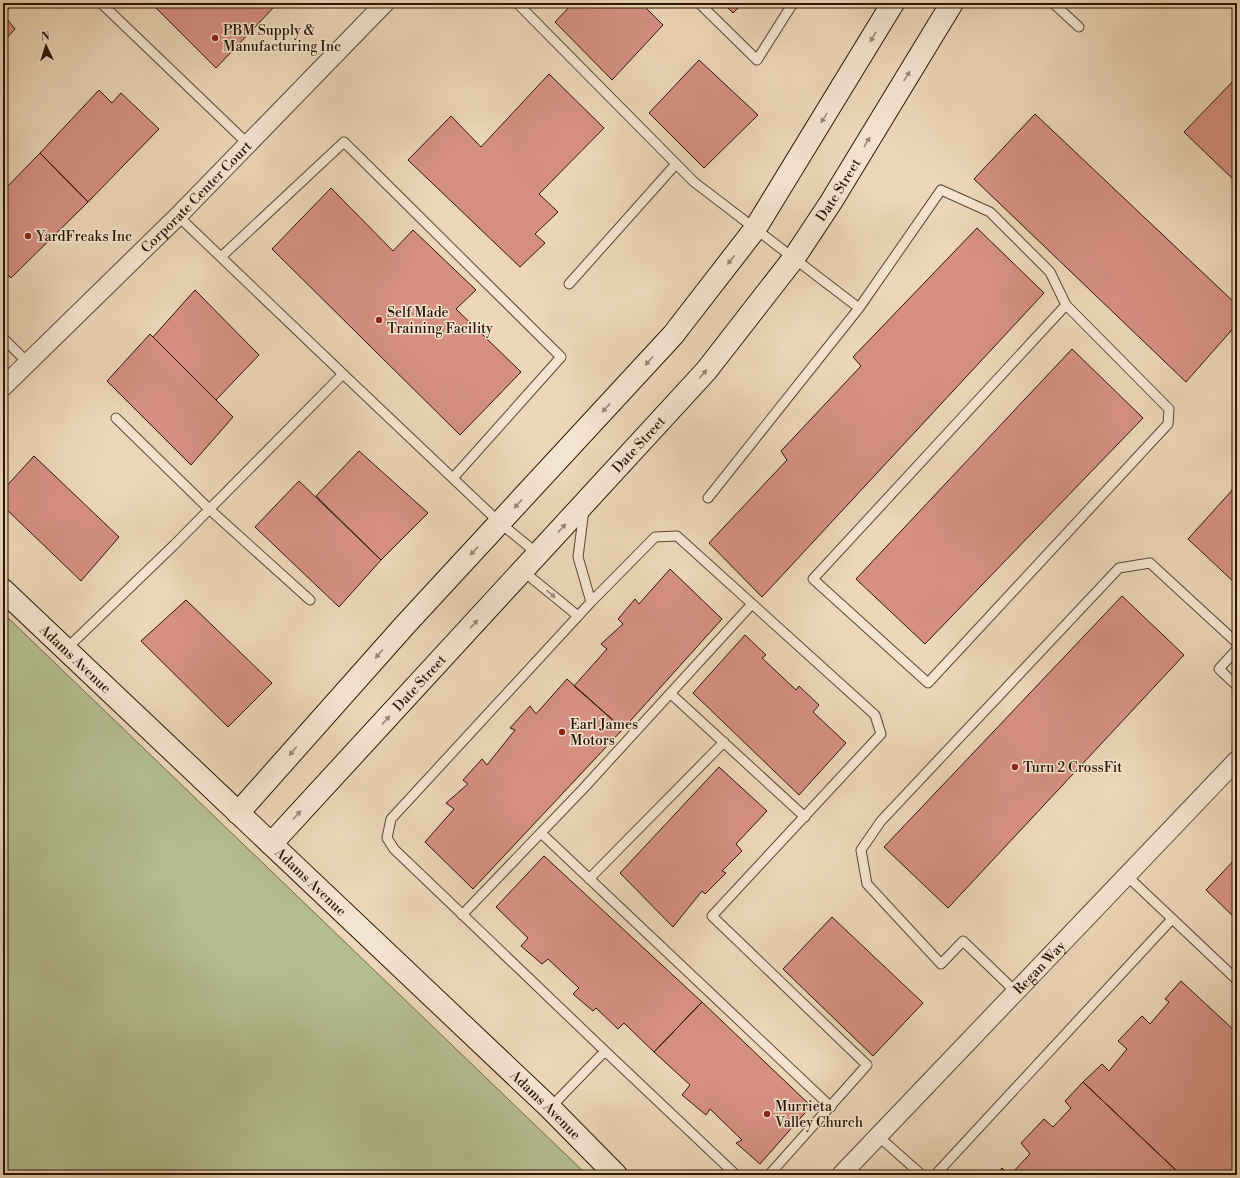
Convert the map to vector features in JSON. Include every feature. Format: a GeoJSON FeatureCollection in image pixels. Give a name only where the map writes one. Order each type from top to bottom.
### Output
{"type":"FeatureCollection","features":[{"type":"Feature","properties":{"kind":"street","name":"Corporate Center Court"},"geometry":{"type":"LineString","coordinates":[[3,387],[178,216],[386,3]]}},
{"type":"Feature","properties":{"kind":"street"},"geometry":{"type":"LineString","coordinates":[[238,813],[405,625],[673,335],[754,229],[893,3]]}},
{"type":"Feature","properties":{"kind":"street","name":"Date Street"},"geometry":{"type":"LineString","coordinates":[[271,844],[706,371],[794,258],[831,202],[952,3]]}},
{"type":"Feature","properties":{"kind":"street","name":"Adams Avenue"},"geometry":{"type":"LineString","coordinates":[[3,590],[550,1108],[616,1175]]}},
{"type":"Feature","properties":{"kind":"street","name":"Regan Way"},"geometry":{"type":"LineString","coordinates":[[841,1175],[1237,760]]}},
{"type":"Feature","properties":{"kind":"lane"},"geometry":{"type":"LineString","coordinates":[[101,3],[248,144]]}},
{"type":"Feature","properties":{"kind":"lane"},"geometry":{"type":"LineString","coordinates":[[517,3],[694,182],[859,308]]}},
{"type":"Feature","properties":{"kind":"lane"},"geometry":{"type":"LineString","coordinates":[[699,3],[757,60],[793,3]]}},
{"type":"Feature","properties":{"kind":"lane"},"geometry":{"type":"LineString","coordinates":[[1053,3],[1078,27]]}},
{"type":"Feature","properties":{"kind":"lane"},"geometry":{"type":"LineString","coordinates":[[221,257],[344,142],[561,358],[453,478]]}},
{"type":"Feature","properties":{"kind":"lane"},"geometry":{"type":"LineString","coordinates":[[569,284],[676,164]]}},
{"type":"Feature","properties":{"kind":"lane"},"geometry":{"type":"LineString","coordinates":[[708,498],[859,308],[942,190],[990,212],[1050,272],[1066,305],[1169,409],[1168,424],[928,683],[813,579],[1066,305]]}},
{"type":"Feature","properties":{"kind":"lane"},"geometry":{"type":"LineString","coordinates":[[178,216],[500,523],[538,554]]}},
{"type":"Feature","properties":{"kind":"lane"},"geometry":{"type":"LineString","coordinates":[[3,338],[28,362]]}},
{"type":"Feature","properties":{"kind":"lane"},"geometry":{"type":"LineString","coordinates":[[65,650],[209,509],[343,374]]}},
{"type":"Feature","properties":{"kind":"lane"},"geometry":{"type":"LineString","coordinates":[[116,418],[209,509],[310,600]]}},
{"type":"Feature","properties":{"kind":"lane"},"geometry":{"type":"LineString","coordinates":[[585,503],[578,558],[591,602]]}},
{"type":"Feature","properties":{"kind":"lane"},"geometry":{"type":"LineString","coordinates":[[736,1175],[394,850],[387,838],[391,819],[591,602],[655,537],[677,536],[875,715],[881,734],[712,916],[867,1065],[769,1175]]}},
{"type":"Feature","properties":{"kind":"lane"},"geometry":{"type":"LineString","coordinates":[[1016,992],[963,941],[941,964],[867,884],[861,850],[881,820],[1119,568],[1150,563],[1237,643]]}},
{"type":"Feature","properties":{"kind":"lane"},"geometry":{"type":"LineString","coordinates":[[523,571],[578,616]]}},
{"type":"Feature","properties":{"kind":"lane"},"geometry":{"type":"LineString","coordinates":[[462,915],[671,694],[752,604]]}},
{"type":"Feature","properties":{"kind":"lane"},"geometry":{"type":"LineString","coordinates":[[1237,649],[1219,669],[1237,686]]}},
{"type":"Feature","properties":{"kind":"lane"},"geometry":{"type":"LineString","coordinates":[[671,694],[805,817]]}},
{"type":"Feature","properties":{"kind":"lane"},"geometry":{"type":"LineString","coordinates":[[589,879],[724,742]]}},
{"type":"Feature","properties":{"kind":"lane"},"geometry":{"type":"LineString","coordinates":[[541,833],[831,1107]]}},
{"type":"Feature","properties":{"kind":"lane"},"geometry":{"type":"LineString","coordinates":[[1126,875],[1237,980]]}},
{"type":"Feature","properties":{"kind":"lane"},"geometry":{"type":"LineString","coordinates":[[936,1175],[1172,919]]}},
{"type":"Feature","properties":{"kind":"lane"},"geometry":{"type":"LineString","coordinates":[[550,1108],[605,1051]]}},
{"type":"Feature","properties":{"kind":"lane"},"geometry":{"type":"LineString","coordinates":[[878,1136],[922,1175]]}},
{"type":"Feature","properties":{"kind":"green space"},"geometry":{"type":"Polygon","coordinates":[[[3,613],[587,1175],[3,1175],[3,613]]]}},
{"type":"Feature","properties":{"kind":"building"},"geometry":{"type":"Polygon","coordinates":[[[3,3],[15,3],[3,14],[3,3]]]}},
{"type":"Feature","properties":{"kind":"building","name":"PBM Supply & Manufacturing Inc"},"geometry":{"type":"Polygon","coordinates":[[[156,3],[269,3],[274,7],[216,68],[154,6],[156,3]]]}},
{"type":"Feature","properties":{"kind":"building"},"geometry":{"type":"Polygon","coordinates":[[[573,3],[641,3],[663,25],[612,80],[555,22],[573,3]]]}},
{"type":"Feature","properties":{"kind":"building"},"geometry":{"type":"Polygon","coordinates":[[[723,3],[743,3],[733,13],[723,3]]]}},
{"type":"Feature","properties":{"kind":"building"},"geometry":{"type":"Polygon","coordinates":[[[3,14],[15,29],[3,42],[3,14]]]}},
{"type":"Feature","properties":{"kind":"building"},"geometry":{"type":"Polygon","coordinates":[[[699,60],[758,115],[704,168],[649,113],[699,60]]]}},
{"type":"Feature","properties":{"kind":"building"},"geometry":{"type":"Polygon","coordinates":[[[549,74],[604,128],[539,194],[558,212],[535,234],[545,243],[520,267],[408,160],[451,116],[481,147],[549,74]]]}},
{"type":"Feature","properties":{"kind":"building"},"geometry":{"type":"Polygon","coordinates":[[[1237,77],[1237,181],[1236,182],[1184,132],[1237,77]]]}},
{"type":"Feature","properties":{"kind":"building"},"geometry":{"type":"Polygon","coordinates":[[[99,90],[112,103],[121,93],[159,129],[88,202],[40,153],[99,90]]]}},
{"type":"Feature","properties":{"kind":"building"},"geometry":{"type":"Polygon","coordinates":[[[1035,114],[1237,305],[1237,324],[1186,382],[974,179],[1035,114]]]}},
{"type":"Feature","properties":{"kind":"building","name":"YardFreaks Inc"},"geometry":{"type":"Polygon","coordinates":[[[40,153],[88,202],[11,278],[3,270],[3,191],[40,153]]]}},
{"type":"Feature","properties":{"kind":"building"},"geometry":{"type":"Polygon","coordinates":[[[331,188],[393,251],[413,230],[476,290],[456,309],[521,372],[460,435],[272,249],[331,188]]]}},
{"type":"Feature","properties":{"kind":"building"},"geometry":{"type":"Polygon","coordinates":[[[977,228],[1044,293],[762,597],[709,543],[787,460],[781,451],[861,366],[853,357],[977,228]]]}},
{"type":"Feature","properties":{"kind":"building"},"geometry":{"type":"Polygon","coordinates":[[[195,290],[259,355],[216,400],[153,337],[195,290]]]}},
{"type":"Feature","properties":{"kind":"building"},"geometry":{"type":"Polygon","coordinates":[[[150,334],[233,417],[191,465],[107,381],[150,334]]]}},
{"type":"Feature","properties":{"kind":"building"},"geometry":{"type":"Polygon","coordinates":[[[1072,349],[1143,418],[925,644],[856,579],[1072,349]]]}},
{"type":"Feature","properties":{"kind":"building"},"geometry":{"type":"Polygon","coordinates":[[[359,451],[428,513],[381,560],[316,496],[359,451]]]}},
{"type":"Feature","properties":{"kind":"building"},"geometry":{"type":"Polygon","coordinates":[[[34,456],[119,537],[81,581],[3,506],[3,490],[34,456]]]}},
{"type":"Feature","properties":{"kind":"building"},"geometry":{"type":"Polygon","coordinates":[[[299,481],[381,560],[339,607],[255,527],[299,481]]]}},
{"type":"Feature","properties":{"kind":"building"},"geometry":{"type":"Polygon","coordinates":[[[1235,487],[1237,488],[1237,585],[1188,539],[1235,487]]]}},
{"type":"Feature","properties":{"kind":"building"},"geometry":{"type":"Polygon","coordinates":[[[670,569],[722,619],[623,729],[574,686],[607,649],[601,644],[623,624],[618,619],[635,599],[639,604],[670,569]]]}},
{"type":"Feature","properties":{"kind":"building"},"geometry":{"type":"Polygon","coordinates":[[[1122,596],[1184,655],[948,908],[884,847],[1122,596]]]}},
{"type":"Feature","properties":{"kind":"building"},"geometry":{"type":"Polygon","coordinates":[[[186,600],[272,683],[228,727],[141,641],[186,600]]]}},
{"type":"Feature","properties":{"kind":"building"},"geometry":{"type":"Polygon","coordinates":[[[745,635],[766,655],[762,658],[796,690],[799,686],[819,705],[813,712],[846,743],[799,795],[693,693],[745,635]]]}},
{"type":"Feature","properties":{"kind":"building"},"geometry":{"type":"Polygon","coordinates":[[[567,679],[623,729],[473,889],[425,842],[454,809],[446,803],[468,784],[463,780],[482,759],[487,765],[515,730],[510,728],[530,706],[536,714],[567,679]]]}},
{"type":"Feature","properties":{"kind":"building"},"geometry":{"type":"Polygon","coordinates":[[[719,767],[767,811],[736,844],[742,851],[722,871],[726,873],[705,894],[702,891],[673,927],[620,873],[719,767]]]}},
{"type":"Feature","properties":{"kind":"building"},"geometry":{"type":"Polygon","coordinates":[[[544,856],[702,1002],[654,1052],[624,1023],[618,1029],[596,1008],[593,1011],[573,994],[579,988],[548,959],[542,964],[521,946],[528,938],[496,907],[544,856]]]}},
{"type":"Feature","properties":{"kind":"building"},"geometry":{"type":"Polygon","coordinates":[[[1237,857],[1237,920],[1206,890],[1237,857]]]}},
{"type":"Feature","properties":{"kind":"building"},"geometry":{"type":"Polygon","coordinates":[[[832,917],[923,1003],[873,1056],[783,969],[832,917]]]}},
{"type":"Feature","properties":{"kind":"building"},"geometry":{"type":"Polygon","coordinates":[[[1181,981],[1237,1033],[1237,1175],[1181,1175],[1083,1082],[1102,1064],[1109,1071],[1127,1049],[1118,1041],[1142,1016],[1150,1024],[1169,1002],[1165,999],[1181,981]]]}},
{"type":"Feature","properties":{"kind":"building"},"geometry":{"type":"Polygon","coordinates":[[[702,1002],[811,1106],[760,1164],[736,1143],[742,1140],[710,1109],[706,1115],[682,1095],[690,1085],[654,1052],[702,1002]]]}},
{"type":"Feature","properties":{"kind":"building"},"geometry":{"type":"Polygon","coordinates":[[[1083,1082],[1181,1175],[1010,1175],[1030,1154],[1021,1143],[1044,1119],[1053,1127],[1071,1108],[1065,1101],[1083,1082]]]}},
{"type":"Feature","properties":{"kind":"building"},"geometry":{"type":"Polygon","coordinates":[[[1002,1168],[1010,1175],[996,1175],[1002,1168]]]}},
{"type":"Feature","properties":{"kind":"place","name":"PBM Supply & Manufacturing Inc"},"geometry":{"type":"Point","coordinates":[215,38]}},
{"type":"Feature","properties":{"kind":"place","name":"YardFreaks Inc"},"geometry":{"type":"Point","coordinates":[28,236]}},
{"type":"Feature","properties":{"kind":"place","name":"Self Made Training Facility"},"geometry":{"type":"Point","coordinates":[379,320]}},
{"type":"Feature","properties":{"kind":"place","name":"Earl James Motors"},"geometry":{"type":"Point","coordinates":[562,732]}},
{"type":"Feature","properties":{"kind":"place","name":"Turn 2 CrossFit"},"geometry":{"type":"Point","coordinates":[1015,767]}},
{"type":"Feature","properties":{"kind":"place","name":"Murrieta Valley Church"},"geometry":{"type":"Point","coordinates":[767,1114]}}]}
